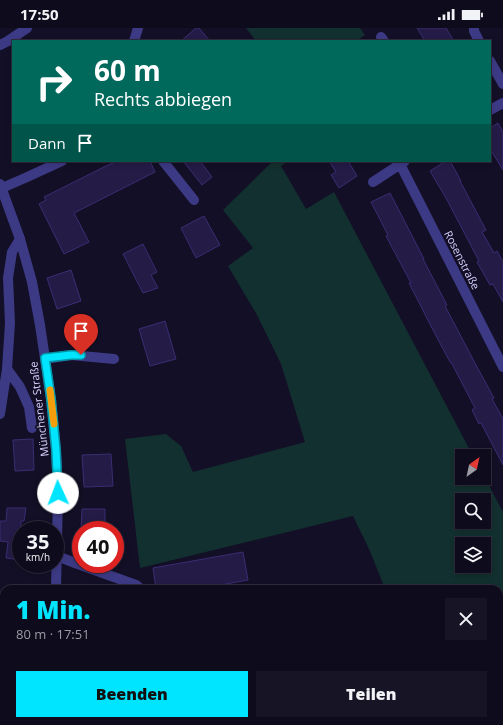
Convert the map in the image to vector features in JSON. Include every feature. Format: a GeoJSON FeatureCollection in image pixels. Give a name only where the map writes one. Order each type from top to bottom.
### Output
{"type":"FeatureCollection","features":[{"type":"Feature","properties":{"kind":"street"},"geometry":{"type":"LineString","coordinates":[[0,45],[8,42],[28,28]]}},
{"type":"Feature","properties":{"kind":"street"},"geometry":{"type":"LineString","coordinates":[[134,40],[138,28]]}},
{"type":"Feature","properties":{"kind":"street"},"geometry":{"type":"LineString","coordinates":[[474,28],[478,40]]}},
{"type":"Feature","properties":{"kind":"street"},"geometry":{"type":"LineString","coordinates":[[491,63],[503,84]]}},
{"type":"Feature","properties":{"kind":"street"},"geometry":{"type":"LineString","coordinates":[[491,109],[503,103]]}},
{"type":"Feature","properties":{"kind":"street"},"geometry":{"type":"LineString","coordinates":[[1,186],[26,178],[60,162]]}},
{"type":"Feature","properties":{"kind":"street"},"geometry":{"type":"LineString","coordinates":[[164,162],[194,200]]}},
{"type":"Feature","properties":{"kind":"street"},"geometry":{"type":"LineString","coordinates":[[373,182],[402,163]]}},
{"type":"Feature","properties":{"kind":"street","name":"Rosenstraße"},"geometry":{"type":"LineString","coordinates":[[402,163],[503,367]]}},
{"type":"Feature","properties":{"kind":"street","name":"Münchener Straße"},"geometry":{"type":"LineString","coordinates":[[1,186],[20,239],[32,282],[40,325],[51,399],[56,450],[58,521]]}},
{"type":"Feature","properties":{"kind":"street"},"geometry":{"type":"LineString","coordinates":[[0,414],[7,369],[10,323],[8,278],[12,252],[20,239]]}},
{"type":"Feature","properties":{"kind":"street"},"geometry":{"type":"LineString","coordinates":[[45,358],[71,355],[114,359]]}},
{"type":"Feature","properties":{"kind":"street"},"geometry":{"type":"LineString","coordinates":[[7,369],[20,387],[29,407],[32,428]]}},
{"type":"Feature","properties":{"kind":"street"},"geometry":{"type":"LineString","coordinates":[[64,559],[137,585]]}},
{"type":"Feature","properties":{"kind":"street","name":"Münchener Straße"},"geometry":{"type":"LineString","coordinates":[[56,573],[56,585]]}},
{"type":"Feature","properties":{"kind":"green space"},"geometry":{"type":"Polygon","coordinates":[[[246,28],[360,28],[365,35],[358,40],[255,40],[246,28]]]}},
{"type":"Feature","properties":{"kind":"green space"},"geometry":{"type":"Polygon","coordinates":[[[272,162],[287,162],[281,166],[306,209],[334,192],[469,449],[455,449],[455,485],[489,485],[503,512],[503,585],[383,585],[370,551],[353,516],[140,568],[125,439],[166,434],[181,446],[193,472],[305,442],[281,364],[257,315],[228,266],[253,248],[223,210],[272,162]]]}},
{"type":"Feature","properties":{"kind":"building"},"geometry":{"type":"Polygon","coordinates":[[[196,28],[199,28],[209,40],[182,40],[196,28]]]}},
{"type":"Feature","properties":{"kind":"building"},"geometry":{"type":"Polygon","coordinates":[[[417,28],[446,28],[453,40],[424,40],[417,28]]]}},
{"type":"Feature","properties":{"kind":"building"},"geometry":{"type":"Polygon","coordinates":[[[498,123],[503,132],[503,170],[491,151],[491,127],[498,123]]]}},
{"type":"Feature","properties":{"kind":"building"},"geometry":{"type":"Polygon","coordinates":[[[116,162],[150,162],[155,172],[74,213],[89,242],[64,254],[39,204],[46,200],[44,197],[116,162]]]}},
{"type":"Feature","properties":{"kind":"building"},"geometry":{"type":"Polygon","coordinates":[[[184,162],[201,162],[212,177],[202,185],[184,162]]]}},
{"type":"Feature","properties":{"kind":"building"},"geometry":{"type":"Polygon","coordinates":[[[330,162],[349,162],[357,176],[339,188],[331,175],[336,172],[330,162]]]}},
{"type":"Feature","properties":{"kind":"building"},"geometry":{"type":"Polygon","coordinates":[[[444,162],[451,162],[486,230],[482,232],[494,253],[497,251],[503,262],[503,302],[493,284],[490,285],[477,262],[479,261],[430,171],[444,162]]]}},
{"type":"Feature","properties":{"kind":"building"},"geometry":{"type":"Polygon","coordinates":[[[390,193],[447,305],[445,306],[494,398],[492,399],[503,419],[503,465],[481,423],[479,424],[472,410],[475,408],[409,283],[411,283],[386,236],[388,235],[371,202],[390,193]]]}},
{"type":"Feature","properties":{"kind":"building"},"geometry":{"type":"Polygon","coordinates":[[[204,216],[220,245],[196,258],[181,228],[204,216]]]}},
{"type":"Feature","properties":{"kind":"building"},"geometry":{"type":"Polygon","coordinates":[[[143,244],[157,272],[151,275],[158,288],[143,293],[123,254],[143,244]]]}},
{"type":"Feature","properties":{"kind":"building"},"geometry":{"type":"Polygon","coordinates":[[[71,270],[81,301],[57,309],[47,278],[71,270]]]}},
{"type":"Feature","properties":{"kind":"building"},"geometry":{"type":"Polygon","coordinates":[[[165,321],[176,359],[150,366],[139,329],[165,321]]]}},
{"type":"Feature","properties":{"kind":"building"},"geometry":{"type":"Polygon","coordinates":[[[33,439],[34,470],[15,471],[13,440],[33,439]]]}},
{"type":"Feature","properties":{"kind":"building"},"geometry":{"type":"Polygon","coordinates":[[[111,454],[113,486],[84,487],[82,455],[111,454]]]}},
{"type":"Feature","properties":{"kind":"building"},"geometry":{"type":"Polygon","coordinates":[[[7,508],[26,508],[24,521],[12,521],[12,559],[6,558],[8,542],[0,541],[0,521],[6,521],[7,508]]]}},
{"type":"Feature","properties":{"kind":"building"},"geometry":{"type":"Polygon","coordinates":[[[82,509],[105,509],[105,521],[81,521],[82,509]]]}},
{"type":"Feature","properties":{"kind":"building"},"geometry":{"type":"Polygon","coordinates":[[[243,552],[248,580],[221,585],[155,585],[153,568],[243,552]]]}},
{"type":"Feature","properties":{"kind":"slow traffic"},"geometry":{"type":"LineString","coordinates":[[50,390],[54,424]]}},
{"type":"Feature","properties":{"kind":"route"},"geometry":{"type":"LineString","coordinates":[[58,493],[56,450],[45,358],[81,355]]}}]}
